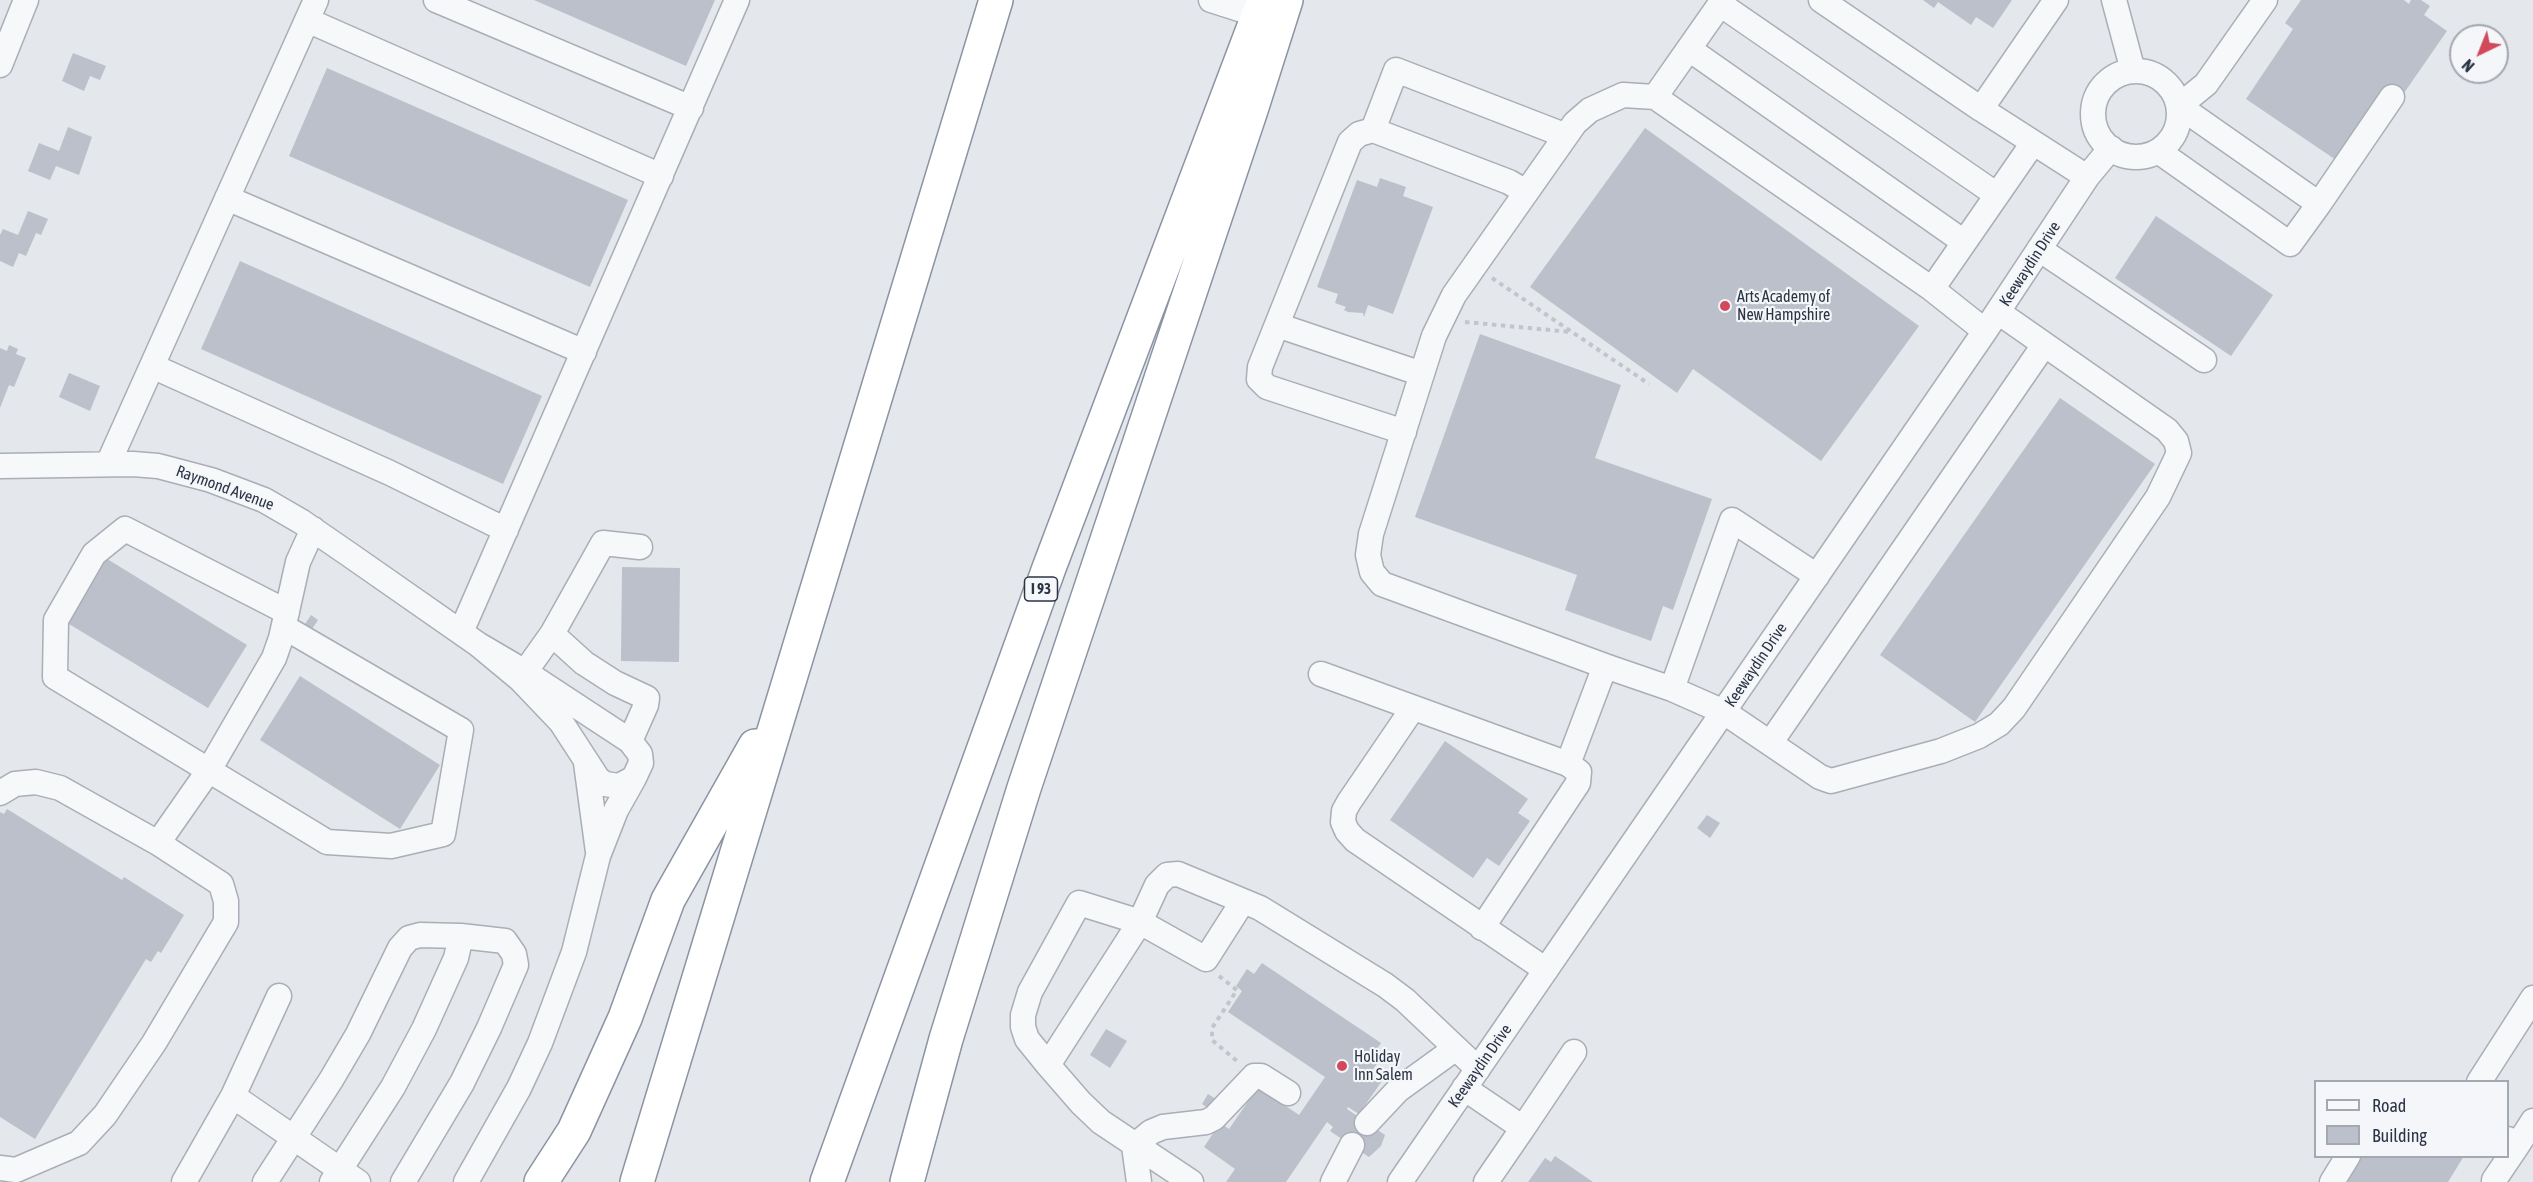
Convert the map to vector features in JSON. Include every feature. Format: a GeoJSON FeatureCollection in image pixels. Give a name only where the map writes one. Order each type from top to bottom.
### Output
{"type":"FeatureCollection","features":[{"type":"Feature","properties":{"kind":"highway"},"geometry":{"type":"LineString","coordinates":[[637,1182],[996,0]]}},
{"type":"Feature","properties":{"kind":"highway"},"geometry":{"type":"LineString","coordinates":[[908,1182],[946,1039],[1024,788],[1248,121],[1269,5]]}},
{"type":"Feature","properties":{"kind":"highway","name":"I 93"},"geometry":{"type":"LineString","coordinates":[[828,1182],[1049,568],[1269,5]]}},
{"type":"Feature","properties":{"kind":"highway"},"geometry":{"type":"LineString","coordinates":[[542,1182],[574,1131],[620,1028],[668,900],[786,693]]}},
{"type":"Feature","properties":{"kind":"street"},"geometry":{"type":"LineString","coordinates":[[0,66],[26,0]]}},
{"type":"Feature","properties":{"kind":"street"},"geometry":{"type":"LineString","coordinates":[[436,0],[691,108]]}},
{"type":"Feature","properties":{"kind":"street"},"geometry":{"type":"LineString","coordinates":[[470,639],[506,530],[737,0]]}},
{"type":"Feature","properties":{"kind":"street"},"geometry":{"type":"LineString","coordinates":[[1211,0],[1269,5]]}},
{"type":"Feature","properties":{"kind":"street"},"geometry":{"type":"LineString","coordinates":[[1982,109],[2056,0]]}},
{"type":"Feature","properties":{"kind":"street"},"geometry":{"type":"LineString","coordinates":[[2114,0],[2133,71]]}},
{"type":"Feature","properties":{"kind":"street"},"geometry":{"type":"LineString","coordinates":[[2179,106],[2206,84],[2265,0]]}},
{"type":"Feature","properties":{"kind":"street"},"geometry":{"type":"LineString","coordinates":[[1655,97],[1721,2],[1997,195]]}},
{"type":"Feature","properties":{"kind":"street"},"geometry":{"type":"LineString","coordinates":[[1834,3],[1982,109],[2087,177]]}},
{"type":"Feature","properties":{"kind":"street"},"geometry":{"type":"LineString","coordinates":[[108,464],[312,10],[661,176]]}},
{"type":"Feature","properties":{"kind":"street"},"geometry":{"type":"LineString","coordinates":[[1689,49],[1964,242]]}},
{"type":"Feature","properties":{"kind":"street"},"geometry":{"type":"LineString","coordinates":[[1373,130],[1396,69],[1564,135]]}},
{"type":"Feature","properties":{"kind":"street"},"geometry":{"type":"LineString","coordinates":[[2179,106],[2179,120],[2168,143],[2158,151],[2146,155],[2122,154],[2111,148],[2102,139],[2093,115],[2100,90],[2109,80],[2133,71],[2157,77],[2167,85],[2179,106],[2319,204]]}},
{"type":"Feature","properties":{"kind":"street"},"geometry":{"type":"LineString","coordinates":[[1623,95],[1655,97],[1932,289],[1991,321],[2044,345],[2167,430],[2176,441],[2179,453],[2172,472],[2138,528],[2014,708],[1999,724],[1979,736],[1941,751],[1832,781],[1820,777],[1724,712],[1672,689],[1382,584],[1372,572],[1368,555],[1371,534],[1441,319],[1454,295],[1527,192],[1564,135],[1590,110],[1606,101],[1623,95]]}},
{"type":"Feature","properties":{"kind":"street"},"geometry":{"type":"LineString","coordinates":[[2158,151],[2290,244],[2392,97]]}},
{"type":"Feature","properties":{"kind":"street"},"geometry":{"type":"LineString","coordinates":[[1404,432],[1267,387],[1258,379],[1260,367],[1350,142],[1359,134],[1373,130],[1509,182],[1527,192]]}},
{"type":"Feature","properties":{"kind":"street"},"geometry":{"type":"LineString","coordinates":[[1932,289],[2033,143]]}},
{"type":"Feature","properties":{"kind":"street","name":"Keewaydin Drive"},"geometry":{"type":"LineString","coordinates":[[1400,1182],[1817,576],[2087,177],[2111,148]]}},
{"type":"Feature","properties":{"kind":"street"},"geometry":{"type":"LineString","coordinates":[[227,198],[584,352]]}},
{"type":"Feature","properties":{"kind":"street"},"geometry":{"type":"LineString","coordinates":[[2039,249],[2204,360]]}},
{"type":"Feature","properties":{"kind":"street"},"geometry":{"type":"LineString","coordinates":[[1277,325],[1422,374]]}},
{"type":"Feature","properties":{"kind":"street"},"geometry":{"type":"LineString","coordinates":[[1771,742],[2044,345]]}},
{"type":"Feature","properties":{"kind":"street"},"geometry":{"type":"LineString","coordinates":[[152,366],[390,473],[506,530]]}},
{"type":"Feature","properties":{"kind":"street","name":"Raymond Avenue"},"geometry":{"type":"LineString","coordinates":[[0,466],[108,464],[158,466],[211,480],[264,500],[313,529],[470,639],[630,741]]}},
{"type":"Feature","properties":{"kind":"street"},"geometry":{"type":"LineString","coordinates":[[1672,689],[1732,520],[1817,576]]}},
{"type":"Feature","properties":{"kind":"street"},"geometry":{"type":"LineString","coordinates":[[125,529],[286,620],[461,730],[443,834],[391,846],[327,842],[209,770],[55,677],[56,620],[94,554],[125,529]]}},
{"type":"Feature","properties":{"kind":"street"},"geometry":{"type":"LineString","coordinates":[[158,843],[209,770],[274,658],[286,620],[298,562],[313,529]]}},
{"type":"Feature","properties":{"kind":"street"},"geometry":{"type":"LineString","coordinates":[[525,672],[552,634],[603,543],[640,547]]}},
{"type":"Feature","properties":{"kind":"street"},"geometry":{"type":"LineString","coordinates":[[466,1182],[519,1088],[548,1023],[574,952],[598,856],[616,810],[641,763],[640,754],[630,741],[647,698],[615,683],[584,663],[552,634]]}},
{"type":"Feature","properties":{"kind":"street","name":"Raymond Avenue"},"geometry":{"type":"LineString","coordinates":[[470,639],[543,701],[561,722],[598,779],[605,784],[619,786],[634,778]]}},
{"type":"Feature","properties":{"kind":"street"},"geometry":{"type":"LineString","coordinates":[[1568,764],[1605,666]]}},
{"type":"Feature","properties":{"kind":"street"},"geometry":{"type":"LineString","coordinates":[[1321,674],[1568,764],[1579,772],[1578,783],[1482,928]]}},
{"type":"Feature","properties":{"kind":"street"},"geometry":{"type":"LineString","coordinates":[[1413,708],[1344,811],[1347,831],[1355,840],[1546,970]]}},
{"type":"Feature","properties":{"kind":"street"},"geometry":{"type":"LineString","coordinates":[[586,763],[598,856]]}},
{"type":"Feature","properties":{"kind":"street"},"geometry":{"type":"LineString","coordinates":[[0,794],[15,784],[36,782],[60,788],[158,843],[221,884],[226,901],[226,922],[154,1043],[105,1115],[79,1143],[16,1170],[0,1168]]}},
{"type":"Feature","properties":{"kind":"street"},"geometry":{"type":"LineString","coordinates":[[1048,1065],[1140,922],[1157,885],[1167,875],[1178,874],[1260,908],[1385,985],[1405,1000],[1456,1048],[1471,1078],[1523,1128]]}},
{"type":"Feature","properties":{"kind":"street"},"geometry":{"type":"LineString","coordinates":[[1191,1182],[1134,1146],[1080,1103],[1027,1039],[1023,1027],[1023,1015],[1030,992],[1079,903],[1140,922],[1206,959],[1243,901]]}},
{"type":"Feature","properties":{"kind":"street"},"geometry":{"type":"LineString","coordinates":[[265,1182],[358,1034],[400,948],[409,938],[420,934],[505,941],[514,954],[516,965],[462,1083],[403,1182]]}},
{"type":"Feature","properties":{"kind":"street"},"geometry":{"type":"LineString","coordinates":[[233,1096],[295,1137],[344,1178],[424,1029],[456,958],[461,936]]}},
{"type":"Feature","properties":{"kind":"street"},"geometry":{"type":"LineString","coordinates":[[184,1182],[233,1096],[279,996]]}},
{"type":"Feature","properties":{"kind":"street"},"geometry":{"type":"LineString","coordinates":[[2481,1080],[2533,998]]}},
{"type":"Feature","properties":{"kind":"street"},"geometry":{"type":"LineString","coordinates":[[1367,1123],[1398,1090],[1456,1048]]}},
{"type":"Feature","properties":{"kind":"street"},"geometry":{"type":"LineString","coordinates":[[1486,1182],[1574,1053]]}},
{"type":"Feature","properties":{"kind":"street"},"geometry":{"type":"LineString","coordinates":[[1134,1146],[1152,1132],[1163,1127],[1206,1122],[1214,1118],[1254,1076],[1261,1076],[1288,1093]]}},
{"type":"Feature","properties":{"kind":"street"},"geometry":{"type":"LineString","coordinates":[[2512,1143],[2533,1121]]}},
{"type":"Feature","properties":{"kind":"street"},"geometry":{"type":"LineString","coordinates":[[1333,1182],[1352,1145]]}},
{"type":"Feature","properties":{"kind":"street"},"geometry":{"type":"LineString","coordinates":[[1134,1146],[1139,1182]]}},
{"type":"Feature","properties":{"kind":"street"},"geometry":{"type":"LineString","coordinates":[[2332,1182],[2347,1158]]}},
{"type":"Feature","properties":{"kind":"street"},"geometry":{"type":"LineString","coordinates":[[2495,1181],[2505,1158]]}},
{"type":"Feature","properties":{"kind":"path"},"geometry":{"type":"LineString","coordinates":[[1474,266],[1649,384]]}},
{"type":"Feature","properties":{"kind":"path"},"geometry":{"type":"LineString","coordinates":[[1441,319],[1572,332]]}},
{"type":"Feature","properties":{"kind":"path"},"geometry":{"type":"LineString","coordinates":[[1206,959],[1215,973],[1238,990],[1212,1028],[1212,1040],[1254,1076]]}},
{"type":"Feature","properties":{"kind":"building"},"geometry":{"type":"Polygon","coordinates":[[[534,0],[715,0],[686,66],[534,0]]]}},
{"type":"Feature","properties":{"kind":"building"},"geometry":{"type":"Polygon","coordinates":[[[1923,0],[2012,0],[1993,28],[1976,17],[1971,25],[1938,2],[1934,8],[1923,0]]]}},
{"type":"Feature","properties":{"kind":"building"},"geometry":{"type":"Polygon","coordinates":[[[2301,0],[2404,0],[2409,4],[2411,0],[2421,0],[2430,6],[2424,15],[2447,31],[2404,93],[2391,84],[2339,162],[2246,99],[2293,29],[2285,23],[2301,0]]]}},
{"type":"Feature","properties":{"kind":"building"},"geometry":{"type":"Polygon","coordinates":[[[73,53],[106,66],[100,80],[90,76],[84,91],[62,81],[73,53]]]}},
{"type":"Feature","properties":{"kind":"building"},"geometry":{"type":"Polygon","coordinates":[[[327,68],[628,200],[590,287],[289,156],[327,68]]]}},
{"type":"Feature","properties":{"kind":"building"},"geometry":{"type":"Polygon","coordinates":[[[68,127],[92,137],[79,175],[56,166],[50,180],[28,171],[39,143],[59,151],[68,127]]]}},
{"type":"Feature","properties":{"kind":"building","name":"Arts Academy of New Hampshire"},"geometry":{"type":"Polygon","coordinates":[[[1645,128],[1919,326],[1821,461],[1693,369],[1677,393],[1530,287],[1645,128]]]}},
{"type":"Feature","properties":{"kind":"building"},"geometry":{"type":"Polygon","coordinates":[[[1380,178],[1406,187],[1403,196],[1433,207],[1393,314],[1368,305],[1364,317],[1363,313],[1348,312],[1344,310],[1346,307],[1335,303],[1338,294],[1317,287],[1357,180],[1377,187],[1380,178]]]}},
{"type":"Feature","properties":{"kind":"building"},"geometry":{"type":"Polygon","coordinates":[[[28,211],[48,219],[41,235],[36,233],[26,256],[19,253],[13,267],[0,261],[0,235],[3,229],[18,235],[28,211]]]}},
{"type":"Feature","properties":{"kind":"building"},"geometry":{"type":"Polygon","coordinates":[[[2156,216],[2273,295],[2231,356],[2115,278],[2156,216]]]}},
{"type":"Feature","properties":{"kind":"building"},"geometry":{"type":"Polygon","coordinates":[[[240,261],[542,396],[503,484],[201,349],[240,261]]]}},
{"type":"Feature","properties":{"kind":"building"},"geometry":{"type":"Polygon","coordinates":[[[1480,334],[1621,385],[1595,458],[1712,499],[1673,610],[1663,606],[1651,641],[1565,610],[1577,575],[1415,517],[1480,334]]]}},
{"type":"Feature","properties":{"kind":"building"},"geometry":{"type":"Polygon","coordinates":[[[9,345],[18,349],[16,354],[26,358],[14,387],[9,385],[0,408],[0,348],[7,351],[9,345]]]}},
{"type":"Feature","properties":{"kind":"building"},"geometry":{"type":"Polygon","coordinates":[[[69,373],[100,386],[90,411],[59,397],[69,373]]]}},
{"type":"Feature","properties":{"kind":"building"},"geometry":{"type":"Polygon","coordinates":[[[2060,398],[2155,464],[1975,722],[1880,655],[2060,398]]]}},
{"type":"Feature","properties":{"kind":"building"},"geometry":{"type":"Polygon","coordinates":[[[104,557],[247,645],[208,708],[64,621],[104,557]]]}},
{"type":"Feature","properties":{"kind":"building"},"geometry":{"type":"Polygon","coordinates":[[[622,567],[680,568],[679,662],[621,661],[622,567]]]}},
{"type":"Feature","properties":{"kind":"building"},"geometry":{"type":"Polygon","coordinates":[[[311,615],[318,620],[312,629],[305,624],[311,615]]]}},
{"type":"Feature","properties":{"kind":"building"},"geometry":{"type":"Polygon","coordinates":[[[300,676],[440,765],[400,829],[260,740],[300,676]]]}},
{"type":"Feature","properties":{"kind":"building"},"geometry":{"type":"Polygon","coordinates":[[[1445,741],[1528,799],[1518,813],[1530,821],[1499,866],[1487,858],[1473,878],[1390,820],[1445,741]]]}},
{"type":"Feature","properties":{"kind":"building"},"geometry":{"type":"Polygon","coordinates":[[[7,809],[122,880],[124,877],[184,915],[161,953],[158,951],[151,962],[146,959],[35,1139],[0,1117],[0,812],[4,814],[7,809]]]}},
{"type":"Feature","properties":{"kind":"building"},"geometry":{"type":"Polygon","coordinates":[[[1707,815],[1720,823],[1710,838],[1697,828],[1707,815]]]}},
{"type":"Feature","properties":{"kind":"building","name":"Holiday Inn Salem"},"geometry":{"type":"Polygon","coordinates":[[[1262,963],[1381,1043],[1373,1055],[1380,1060],[1370,1073],[1382,1081],[1359,1114],[1348,1107],[1347,1109],[1385,1135],[1381,1146],[1369,1157],[1330,1131],[1333,1127],[1327,1122],[1286,1182],[1226,1182],[1235,1169],[1204,1147],[1220,1123],[1229,1129],[1258,1087],[1299,1115],[1325,1077],[1228,1012],[1242,991],[1236,986],[1247,969],[1254,974],[1262,963]]]}},
{"type":"Feature","properties":{"kind":"building"},"geometry":{"type":"Polygon","coordinates":[[[1106,1029],[1127,1041],[1110,1068],[1090,1055],[1106,1029]]]}},
{"type":"Feature","properties":{"kind":"building"},"geometry":{"type":"Polygon","coordinates":[[[1208,1094],[1219,1101],[1212,1111],[1202,1104],[1208,1094]]]}},
{"type":"Feature","properties":{"kind":"building"},"geometry":{"type":"Polygon","coordinates":[[[1555,1156],[1593,1182],[1528,1182],[1545,1158],[1551,1162],[1555,1156]]]}},
{"type":"Feature","properties":{"kind":"building"},"geometry":{"type":"Polygon","coordinates":[[[2361,1158],[2463,1158],[2448,1182],[2345,1182],[2361,1158]]]}},
{"type":"Feature","properties":{"kind":"place","name":"Arts Academy of New Hampshire"},"geometry":{"type":"Point","coordinates":[1725,306]}},
{"type":"Feature","properties":{"kind":"place","name":"Holiday Inn Salem"},"geometry":{"type":"Point","coordinates":[1342,1066]}}]}
